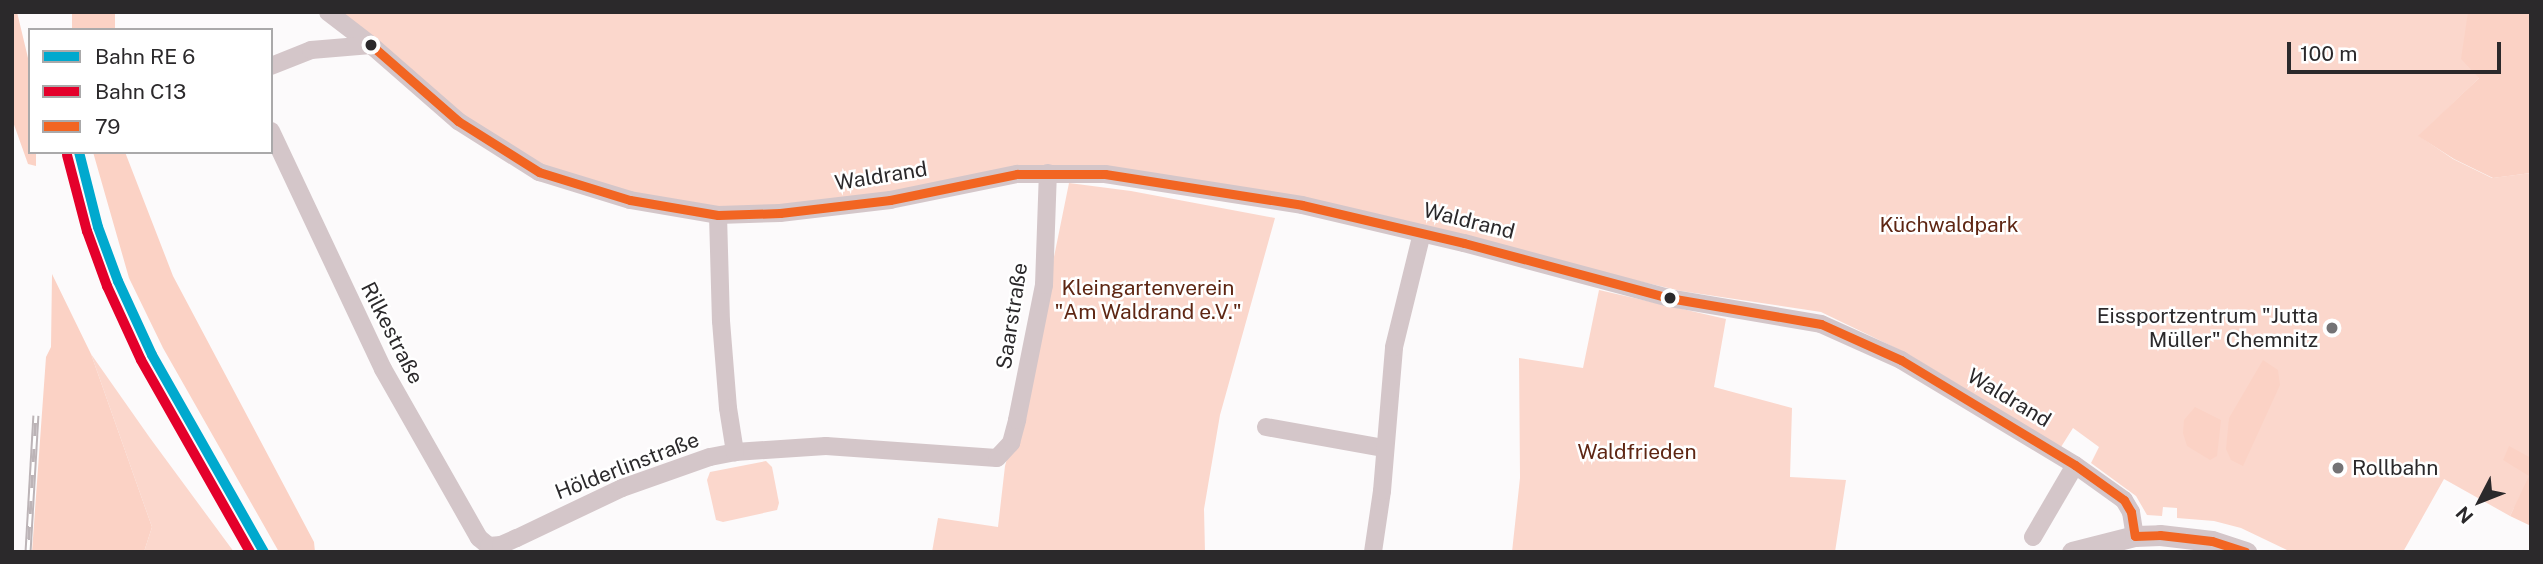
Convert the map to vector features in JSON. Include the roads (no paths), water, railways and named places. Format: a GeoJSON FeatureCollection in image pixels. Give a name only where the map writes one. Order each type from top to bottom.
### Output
{"type":"FeatureCollection","features":[{"type":"Feature","properties":{"kind":"street","name":"Waldrand"},"geometry":{"type":"LineString","coordinates":[[328,12],[371,45],[458,121],[539,172],[630,200],[718,215],[836,207],[1017,174],[1105,174],[1301,205],[1422,233],[1669,298],[1821,324],[1901,360],[2075,465],[2124,500],[2131,512],[2135,536]]}},
{"type":"Feature","properties":{"kind":"street"},"geometry":{"type":"LineString","coordinates":[[273,65],[311,50],[371,45]]}},
{"type":"Feature","properties":{"kind":"street","name":"Rilkestraße"},"geometry":{"type":"LineString","coordinates":[[273,135],[383,369],[479,538],[489,545]]}},
{"type":"Feature","properties":{"kind":"street","name":"Saarstraße"},"geometry":{"type":"LineString","coordinates":[[997,458],[1011,443],[1044,285],[1048,173]]}},
{"type":"Feature","properties":{"kind":"street"},"geometry":{"type":"LineString","coordinates":[[718,215],[721,321],[728,408],[736,453]]}},
{"type":"Feature","properties":{"kind":"street"},"geometry":{"type":"LineString","coordinates":[[1373,552],[1394,347],[1422,233]]}},
{"type":"Feature","properties":{"kind":"street"},"geometry":{"type":"LineString","coordinates":[[1266,427],[1384,448]]}},
{"type":"Feature","properties":{"kind":"street","name":"Hölderlinstraße"},"geometry":{"type":"LineString","coordinates":[[489,545],[509,541],[622,488],[710,457],[826,446],[997,458]]}},
{"type":"Feature","properties":{"kind":"street"},"geometry":{"type":"LineString","coordinates":[[2033,537],[2075,465]]}},
{"type":"Feature","properties":{"kind":"street"},"geometry":{"type":"LineString","coordinates":[[2072,552],[2135,536],[2160,535],[2213,541],[2246,552]]}},
{"type":"Feature","properties":{"kind":"railway"},"geometry":{"type":"LineString","coordinates":[[28,552],[36,415]]}},
{"type":"Feature","properties":{"kind":"rail line","name":"C13"},"geometry":{"type":"LineString","coordinates":[[67,155],[87,231],[107,286],[141,360],[250,552]]}},
{"type":"Feature","properties":{"kind":"place","name":"Eissportzentrum \"Jutta Müller\" Chemnitz"},"geometry":{"type":"Point","coordinates":[2332,328]}},
{"type":"Feature","properties":{"kind":"place","name":"Rollbahn"},"geometry":{"type":"Point","coordinates":[2338,468]}},
{"type":"Feature","properties":{"kind":"park label","name":"Küchwaldpark"},"geometry":{"type":"Point","coordinates":[1949,225]}},
{"type":"Feature","properties":{"kind":"park label","name":"Kleingartenverein \"Am Waldrand e.V.\""},"geometry":{"type":"Point","coordinates":[1148,300]}},
{"type":"Feature","properties":{"kind":"park label","name":"Waldfrieden"},"geometry":{"type":"Point","coordinates":[1637,452]}}]}
